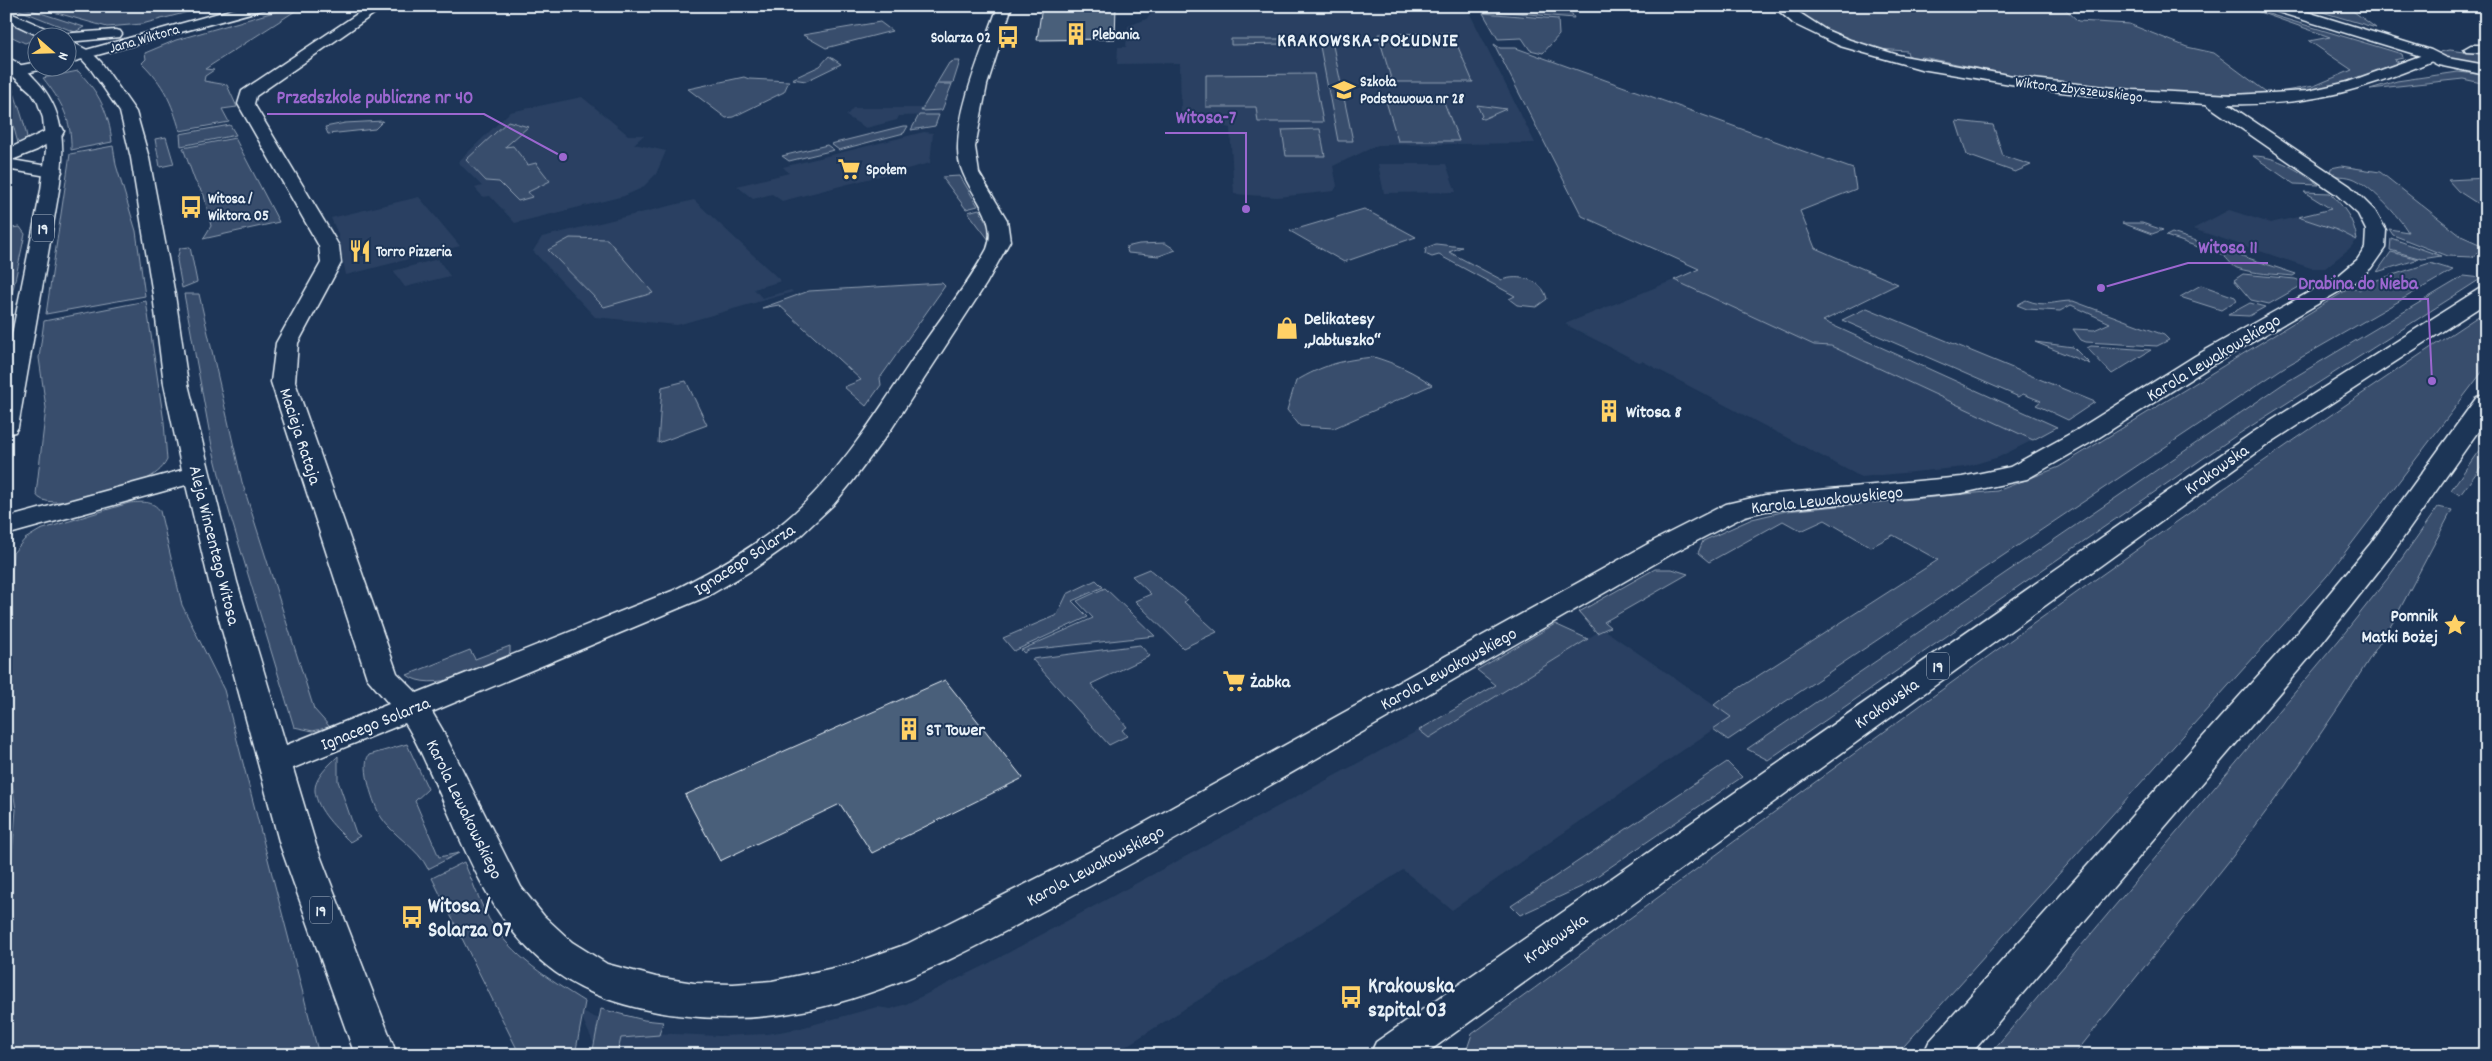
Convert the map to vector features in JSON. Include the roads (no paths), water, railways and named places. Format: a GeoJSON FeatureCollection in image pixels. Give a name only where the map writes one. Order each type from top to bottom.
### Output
{"type":"FeatureCollection","features":[{"type":"Feature","properties":{"kind":"street","name":"Jana Wiktora"},"geometry":{"type":"LineString","coordinates":[[78,49],[235,6]]}},
{"type":"Feature","properties":{"kind":"street","name":"Jana Wiktora"},"geometry":{"type":"LineString","coordinates":[[78,50],[260,6]]}},
{"type":"Feature","properties":{"kind":"street","name":"Macieja Rataja"},"geometry":{"type":"LineString","coordinates":[[378,6],[248,94],[246,104],[329,246],[331,263],[287,343],[283,382],[305,452],[383,678],[412,708]]}},
{"type":"Feature","properties":{"kind":"street","name":"Ignacego Solarza"},"geometry":{"type":"LineString","coordinates":[[276,763],[644,616],[707,586],[802,520],[839,481],[975,284],[1000,242],[1000,227],[970,174],[965,146],[988,59],[1005,6]]}},
{"type":"Feature","properties":{"kind":"street","name":"Wiktora Zbyszewskiego"},"geometry":{"type":"LineString","coordinates":[[1780,6],[1806,26],[1863,48],[1923,64],[2040,86],[2078,91],[2210,99],[2270,99],[2310,96],[2388,74],[2427,58],[2455,50]]}},
{"type":"Feature","properties":{"kind":"street"},"geometry":{"type":"LineString","coordinates":[[2273,6],[2324,22],[2455,50]]}},
{"type":"Feature","properties":{"kind":"street"},"geometry":{"type":"LineString","coordinates":[[6,16],[33,28]]}},
{"type":"Feature","properties":{"kind":"street"},"geometry":{"type":"LineString","coordinates":[[78,36],[143,30]]}},
{"type":"Feature","properties":{"kind":"street"},"geometry":{"type":"LineString","coordinates":[[2455,50],[2443,62],[2486,70]]}},
{"type":"Feature","properties":{"kind":"street","name":"Aleja Wincentego Witosa"},"geometry":{"type":"LineString","coordinates":[[78,54],[96,65],[128,112],[140,158],[164,295],[176,384],[196,474],[242,651],[276,763],[298,845],[376,1055]]}},
{"type":"Feature","properties":{"kind":"street"},"geometry":{"type":"LineString","coordinates":[[9,66],[28,59]]}},
{"type":"Feature","properties":{"kind":"street"},"geometry":{"type":"LineString","coordinates":[[9,66],[28,66]]}},
{"type":"Feature","properties":{"kind":"street","name":"19"},"geometry":{"type":"LineString","coordinates":[[6,427],[53,172],[56,131],[46,104],[9,66]]}},
{"type":"Feature","properties":{"kind":"street","name":"Wiktora Zbyszewskiego"},"geometry":{"type":"LineString","coordinates":[[2388,74],[2446,68],[2470,68]]}},
{"type":"Feature","properties":{"kind":"street","name":"Karola Lewakowskiego"},"geometry":{"type":"LineString","coordinates":[[412,708],[426,729],[507,897],[542,940],[580,968],[632,989],[666,997],[737,1001],[774,999],[808,993],[886,971],[921,956],[1132,847],[1664,546],[1736,510],[1765,502],[1962,485],[2018,473],[2086,435],[2203,361],[2345,280],[2364,264],[2375,248],[2377,240],[2376,230],[2366,211],[2343,190],[2210,99]]}},
{"type":"Feature","properties":{"kind":"street"},"geometry":{"type":"LineString","coordinates":[[6,156],[31,146],[56,131]]}},
{"type":"Feature","properties":{"kind":"street"},"geometry":{"type":"LineString","coordinates":[[6,164],[53,172]]}},
{"type":"Feature","properties":{"kind":"street","name":"Krakowska"},"geometry":{"type":"LineString","coordinates":[[1391,1055],[2245,449],[2486,294]]}},
{"type":"Feature","properties":{"kind":"street"},"geometry":{"type":"LineString","coordinates":[[1944,1055],[2310,636],[2381,549],[2486,402]]}},
{"type":"Feature","properties":{"kind":"street"},"geometry":{"type":"LineString","coordinates":[[6,527],[196,474]]}},
{"type":"Feature","properties":{"kind":"place","name":"Plebania"},"geometry":{"type":"Point","coordinates":[1076,34]}},
{"type":"Feature","properties":{"kind":"place","name":"Solarza 02"},"geometry":{"type":"Point","coordinates":[1008,37]}},
{"type":"Feature","properties":{"kind":"place","name":"Szkoła Podstawowa nr 28"},"geometry":{"type":"Point","coordinates":[1344,90]}},
{"type":"Feature","properties":{"kind":"place","name":"Przedszkole publiczne nr 40"},"geometry":{"type":"Point","coordinates":[563,157]}},
{"type":"Feature","properties":{"kind":"place","name":"Społem"},"geometry":{"type":"Point","coordinates":[849,169]}},
{"type":"Feature","properties":{"kind":"place","name":"Witosa / Wiktora 05"},"geometry":{"type":"Point","coordinates":[191,207]}},
{"type":"Feature","properties":{"kind":"place","name":"Witosa-7"},"geometry":{"type":"Point","coordinates":[1246,209]}},
{"type":"Feature","properties":{"kind":"place","name":"Torro Pizzeria"},"geometry":{"type":"Point","coordinates":[360,251]}},
{"type":"Feature","properties":{"kind":"place","name":"Witosa 11"},"geometry":{"type":"Point","coordinates":[2101,288]}},
{"type":"Feature","properties":{"kind":"place","name":"Delikatesy „Jabłuszko“"},"geometry":{"type":"Point","coordinates":[1287,328]}},
{"type":"Feature","properties":{"kind":"place","name":"Drabina do Nieba"},"geometry":{"type":"Point","coordinates":[2432,381]}},
{"type":"Feature","properties":{"kind":"place","name":"Witosa 8"},"geometry":{"type":"Point","coordinates":[1609,411]}},
{"type":"Feature","properties":{"kind":"place","name":"Pomnik Matki Bożej"},"geometry":{"type":"Point","coordinates":[2455,625]}},
{"type":"Feature","properties":{"kind":"place","name":"Żabka"},"geometry":{"type":"Point","coordinates":[1234,681]}},
{"type":"Feature","properties":{"kind":"place","name":"ST Tower"},"geometry":{"type":"Point","coordinates":[909,729]}},
{"type":"Feature","properties":{"kind":"place","name":"Witosa / Solarza 07"},"geometry":{"type":"Point","coordinates":[412,917]}},
{"type":"Feature","properties":{"kind":"place","name":"Krakowska szpital 03"},"geometry":{"type":"Point","coordinates":[1351,997]}},
{"type":"Feature","properties":{"kind":"district","name":"KRAKOWSKA-POŁUDNIE"},"geometry":{"type":"Point","coordinates":[1368,39]}}]}
